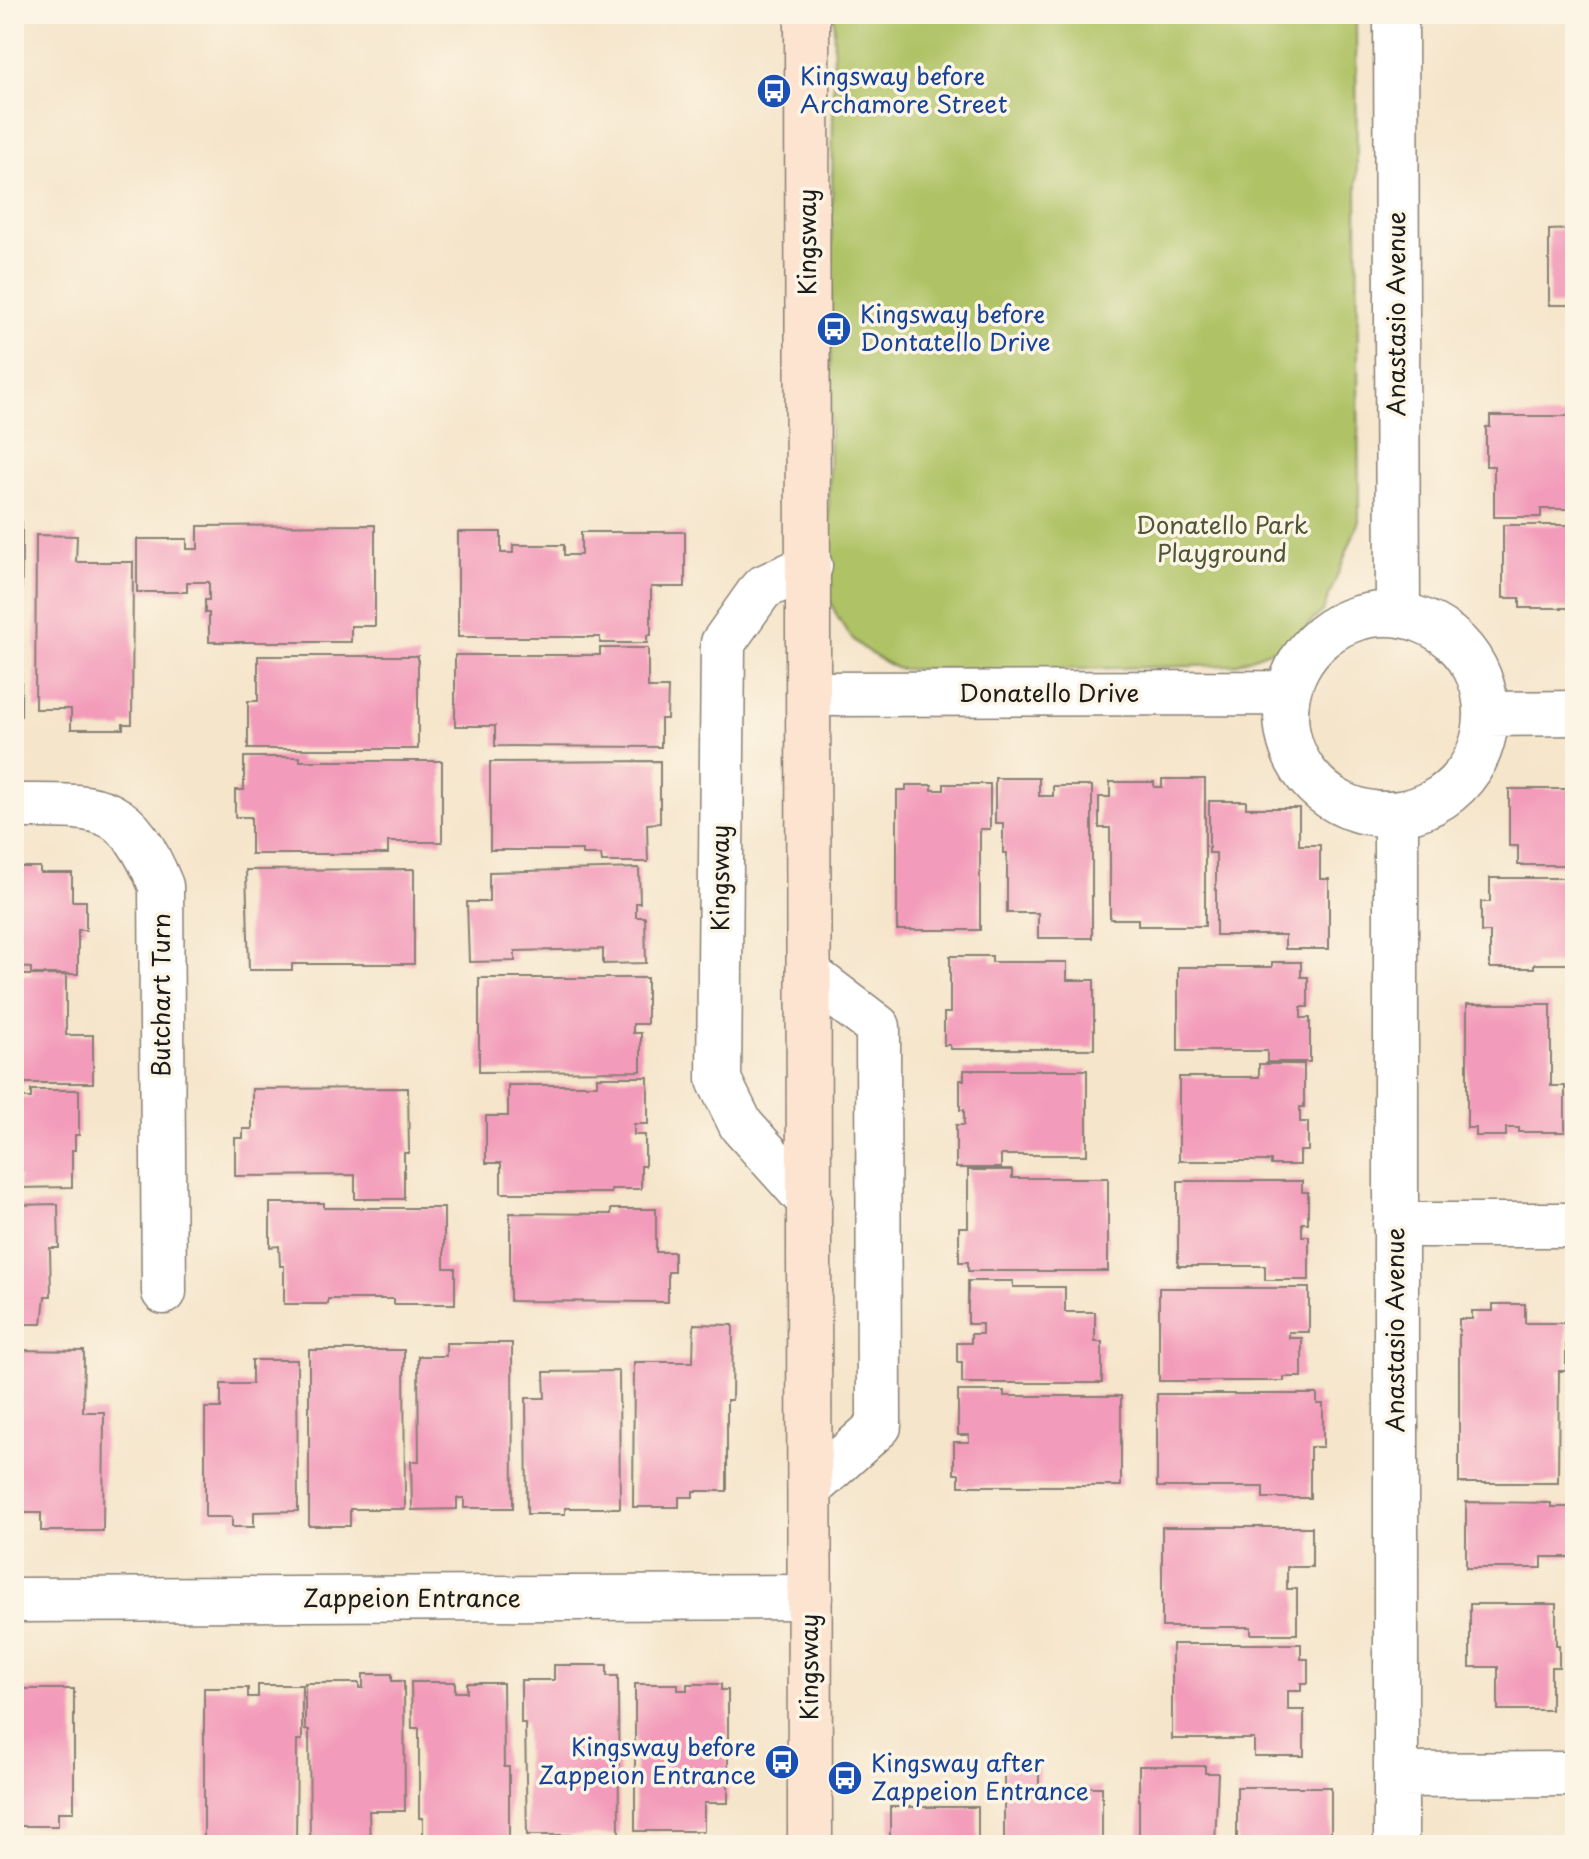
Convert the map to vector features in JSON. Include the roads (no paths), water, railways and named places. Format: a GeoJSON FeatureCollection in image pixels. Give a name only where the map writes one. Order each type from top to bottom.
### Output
{"type":"FeatureCollection","features":[{"type":"Feature","properties":{"kind":"street","name":"Kingsway"},"geometry":{"type":"LineString","coordinates":[[807,14],[810,1845]]}},
{"type":"Feature","properties":{"kind":"street","name":"Anastasio Avenue"},"geometry":{"type":"LineString","coordinates":[[1396,14],[1398,613]]}},
{"type":"Feature","properties":{"kind":"street","name":"Kingsway"},"geometry":{"type":"LineString","coordinates":[[810,566],[762,588],[723,643],[719,1080],[741,1125],[810,1202]]}},
{"type":"Feature","properties":{"kind":"street"},"geometry":{"type":"LineString","coordinates":[[1398,613],[1426,621],[1450,637],[1470,658],[1482,684],[1487,714],[1483,743],[1470,770],[1450,792],[1425,808],[1396,815],[1365,813],[1336,801],[1311,782],[1294,755],[1286,724],[1288,693],[1298,665],[1316,641],[1340,624],[1368,615],[1398,613]]}},
{"type":"Feature","properties":{"kind":"street","name":"Donatello Drive"},"geometry":{"type":"LineString","coordinates":[[810,694],[1288,693]]}},
{"type":"Feature","properties":{"kind":"street"},"geometry":{"type":"LineString","coordinates":[[1487,714],[1575,713]]}},
{"type":"Feature","properties":{"kind":"street","name":"Butchart Turn"},"geometry":{"type":"LineString","coordinates":[[14,806],[75,806],[106,812],[133,831],[149,855],[161,886],[164,1292]]}},
{"type":"Feature","properties":{"kind":"street","name":"Anastasio Avenue"},"geometry":{"type":"LineString","coordinates":[[1396,815],[1396,1845]]}},
{"type":"Feature","properties":{"kind":"street"},"geometry":{"type":"LineString","coordinates":[[810,975],[878,1027],[879,1426],[810,1488]]}},
{"type":"Feature","properties":{"kind":"street"},"geometry":{"type":"LineString","coordinates":[[1395,1225],[1575,1225]]}},
{"type":"Feature","properties":{"kind":"street","name":"Zappeion Entrance"},"geometry":{"type":"LineString","coordinates":[[14,1600],[810,1597]]}},
{"type":"Feature","properties":{"kind":"street"},"geometry":{"type":"LineString","coordinates":[[1396,1775],[1575,1774]]}},
{"type":"Feature","properties":{"kind":"place","name":"Kingsway before Archamore Street"},"geometry":{"type":"Point","coordinates":[774,91]}},
{"type":"Feature","properties":{"kind":"place","name":"Kingsway before Dontatello Drive"},"geometry":{"type":"Point","coordinates":[834,329]}},
{"type":"Feature","properties":{"kind":"place","name":"Kingsway before Zappeion Entrance"},"geometry":{"type":"Point","coordinates":[782,1762]}},
{"type":"Feature","properties":{"kind":"place","name":"Kingsway after Zappeion Entrance"},"geometry":{"type":"Point","coordinates":[845,1778]}},
{"type":"Feature","properties":{"kind":"park label","name":"Donatello Park Playground"},"geometry":{"type":"Point","coordinates":[1222,540]}}]}
